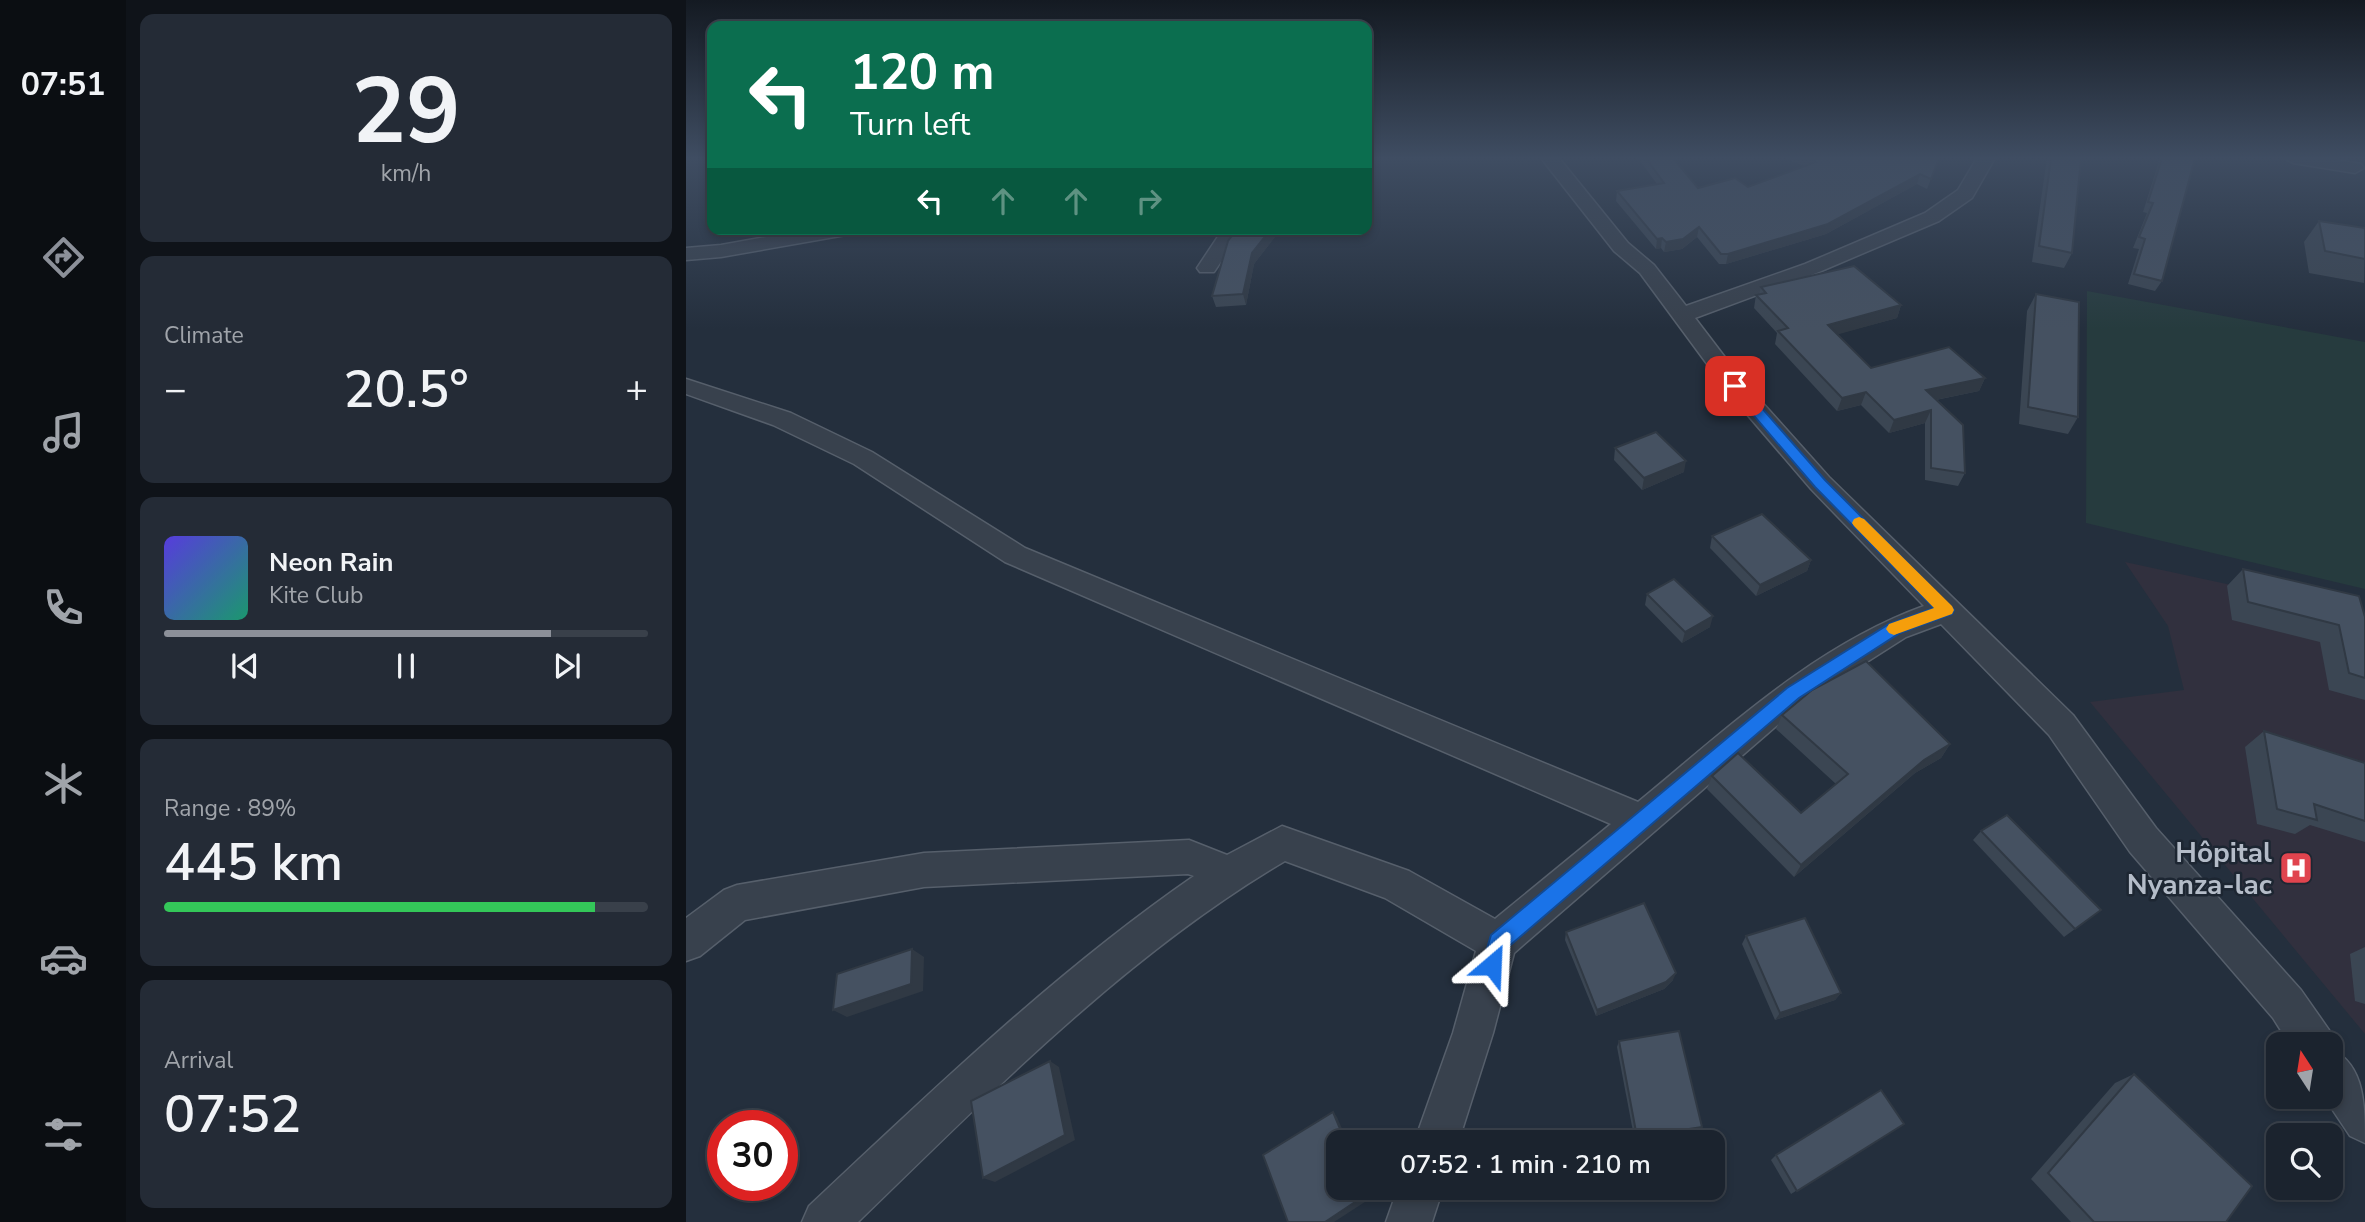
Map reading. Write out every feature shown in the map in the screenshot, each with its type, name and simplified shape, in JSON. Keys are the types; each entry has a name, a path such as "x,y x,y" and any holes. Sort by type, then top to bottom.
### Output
{"street":[{"path":"1595,215 1621,247 1647,269 1735,386 1820,483 2061,725 2143,840 2287,1004 2305,1032"},
{"path":"1680,316 1824,263 1936,215"},
{"path":"686,254 721,251 812,235"},
{"path":"1207,268 1229,235"},
{"path":"686,386 782,419 863,458 1015,555 1641,820"},
{"path":"1440,1130 1473,1033 1498,942 1793,693 1895,629 1946,610"},
{"path":"825,1222 907,1143 1105,965 1228,873 1282,843 1396,884 1498,942"},
{"path":"686,942 737,903 924,870 1189,857 1228,873"},
{"path":"2343,1088 2365,1121"},
{"path":"1409,1222 1417,1200"}],"shaded area":[{"name":"Hôpital Nyanza-lac","path":"2125,562 2365,614 2365,1034 2090,702 2184,690 2168,626"}],"green space":[{"path":"2087,291 2365,342 2365,589 2086,523"}],"building":[{"path":"1637,215 1845,215 1828,224 1728,254 1721,254 1699,227 1683,239 1666,242 1662,238 1657,239"},
{"path":"2043,215 2076,215 2072,253 2039,246"},
{"path":"2148,215 2180,215 2162,281 2134,274 2145,239 2139,237"},
{"path":"2319,221 2365,228 2365,259 2325,251"},
{"path":"1232,235 1266,235 1252,253 1243,294 1212,296 1228,241"},
{"path":"1854,266 1901,305 1828,325 1871,368 1949,347 1985,378 1926,390 1963,425 1965,473 1931,468 1931,410 1894,420 1866,392 1842,398 1778,331 1788,328 1756,295 1766,293 1761,287"},
{"path":"2036,294 2079,302 2078,417 2028,407"},
{"path":"1656,432 1686,461 1644,478 1615,448"},
{"path":"1762,514 1811,560 1760,585 1712,536"},
{"path":"2243,569 2359,596 2365,617 2365,678 2349,673 2339,625 2248,602"},
{"path":"1674,579 1713,616 1685,632 1647,594"},
{"path":"1866,661 1950,744 1924,760 1801,865 1712,776 1738,753 1801,813 1848,774 1782,715 1812,690"},
{"path":"2264,731 2365,763 2365,821 2314,804 2317,820 2277,809"},
{"path":"2007,815 2101,910 2075,929 1981,831"},
{"path":"1644,903 1676,973 1666,982 1597,1010 1566,932"},
{"path":"1805,918 1841,993 1780,1013 1746,936"},
{"path":"912,949 911,984 833,1010 837,974"},
{"path":"1679,1031 1702,1127 1682,1130 1636,1130 1619,1041"},
{"path":"1050,1061 1065,1135 983,1178 971,1101"},
{"path":"2134,1074 2252,1186 2226,1222 2094,1222 2048,1173"},
{"path":"1881,1090 1904,1124 1797,1191 1776,1155"},
{"path":"1333,1112 1341,1130 1326,1130 1326,1200 1358,1200 1325,1222 1288,1222 1263,1155"}],"slow traffic":[{"path":"1859,523 1946,610 1894,629"}],"place":[{"name":"Hôpital Nyanza-lac","path":"2296,868"}],"route":[{"path":"1492,965 1498,942 1793,693 1895,629 1946,610 1820,483 1735,386"}]}
